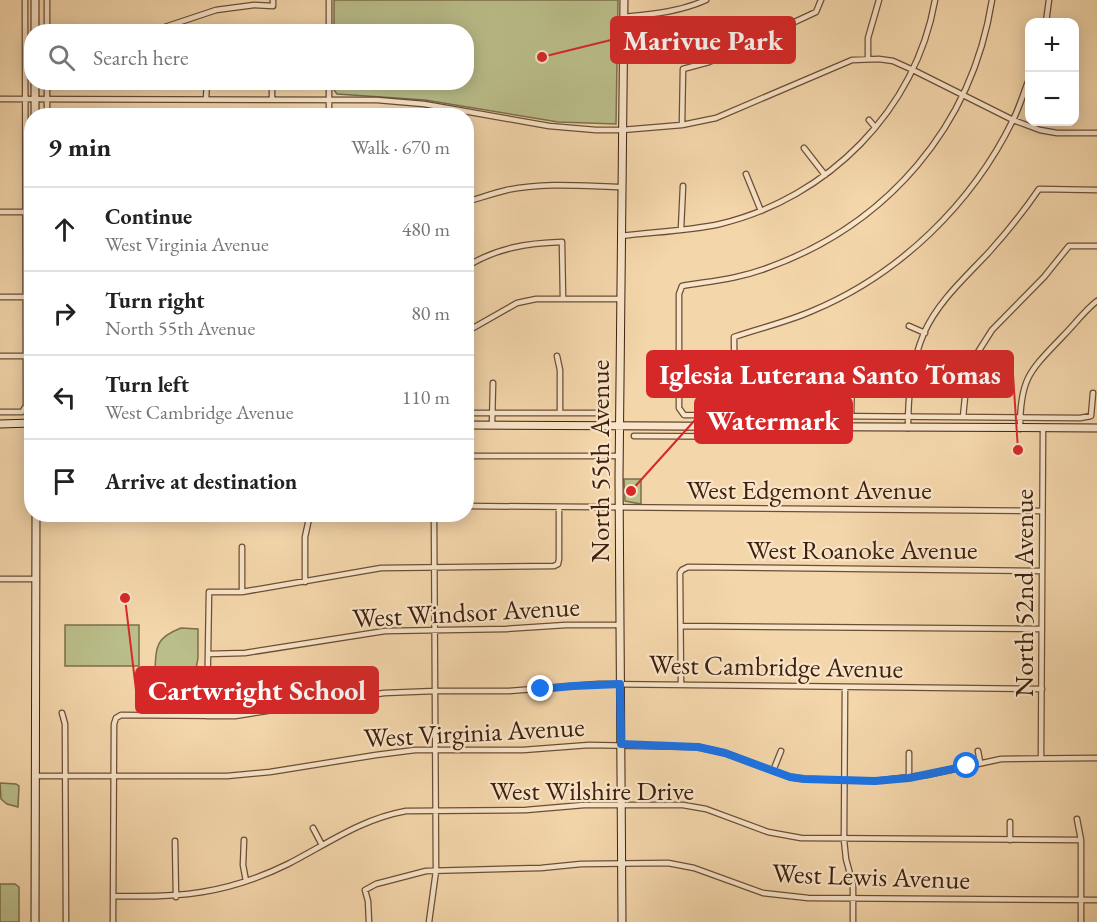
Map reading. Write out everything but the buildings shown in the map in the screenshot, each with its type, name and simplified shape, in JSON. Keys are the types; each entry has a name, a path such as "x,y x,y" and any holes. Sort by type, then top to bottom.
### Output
{"main road":[{"path":"35,0 35,24"},
{"name":"North 55th Avenue","path":"622,922 619,507 624,0"},
{"path":"35,90 35,108"},
{"path":"0,424 24,423"},
{"path":"474,425 908,429 1097,428"},
{"path":"35,922 36,522"}],"street":[{"path":"26,0 26,24"},
{"path":"47,0 47,24"},
{"path":"329,0 329,24"},
{"path":"684,0 686,9"},
{"path":"623,17 686,9 706,0"},
{"path":"682,125 683,69 710,62 816,12 821,0"},
{"path":"868,58 868,38 879,0"},
{"path":"621,236 718,224 761,211 805,190 825,175 853,153 892,106 913,70 924,43 935,0"},
{"path":"992,0 986,33 963,95 929,152 887,197 853,226 799,255 765,269 723,281 682,286 679,294 679,408 684,415 1080,418 1091,416 1093,393"},
{"path":"1047,18 1049,0"},
{"path":"174,24 216,10 273,3"},
{"path":"474,113 549,126 596,130 682,125 716,118 742,109 831,68 852,60 868,58 893,61 1013,120 1040,130 1057,133 1097,133"},
{"path":"735,415 734,337 762,330 814,310 849,292 910,253 941,223 977,180 1013,120 1025,88"},
{"path":"26,90 26,108"},
{"path":"47,90 47,108"},
{"path":"206,99 207,90"},
{"path":"272,90 272,100"},
{"path":"329,90 329,108"},
{"path":"0,99 329,99 377,100 447,108"},
{"path":"869,120 875,127"},
{"path":"804,148 825,175"},
{"path":"746,174 761,211"},
{"path":"681,229 684,186"},
{"path":"474,200 526,187 621,187"},
{"path":"908,429 909,389 913,366 925,333 947,298 1021,215 1039,189 1097,190"},
{"path":"0,212 24,212"},
{"path":"474,262 509,248 531,243 562,242 563,299"},
{"path":"963,417 967,377 978,352 992,330 1044,276 1069,246 1097,246"},
{"path":"0,297 24,297"},
{"path":"474,327 517,303 536,299 620,299"},
{"path":"1020,429 1020,399 1034,367 1096,301"},
{"path":"909,326 925,333"},
{"path":"0,356 24,356"},
{"path":"557,356 560,370 560,413"},
{"path":"846,361 852,377 851,416"},
{"path":"492,425 493,382"},
{"path":"791,428 792,383"},
{"path":"0,412 24,411"},
{"path":"474,413 598,413"},
{"path":"662,426 662,436"},
{"path":"634,436 804,437 804,428"},
{"name":"North 52nd Avenue","path":"1041,758 1043,429"},
{"path":"474,456 620,456"},
{"name":"West Edgemont Avenue","path":"474,506 1042,511"},
{"path":"207,716 209,592 242,592 381,568 518,568 558,564 559,507"},
{"path":"305,582 305,537 308,522"},
{"path":"429,922 436,871 434,522"},
{"path":"242,547 242,592"},
{"name":"West Roanoke Avenue","path":"681,626 680,573 688,567 1042,571"},
{"path":"0,579 36,579"},
{"name":"West Windsor Avenue","path":"208,654 245,653 385,631 620,625"},
{"path":"681,685 681,626 1042,629"},
{"name":"West Cambridge Avenue","path":"113,776 114,724 116,718 121,715 245,715 384,693 509,691 620,684 1042,689"},
{"path":"845,687 844,840 853,885 853,922"},
{"path":"62,713 66,724 66,922"},
{"name":"West Virginia Avenue","path":"36,776 227,776 270,772 387,753 435,750 523,750 621,744 698,747 725,753 773,771 804,779 875,781 944,772 1001,759 1097,758"},
{"path":"773,771 781,751"},
{"path":"978,752 980,762"},
{"path":"909,753 909,778"},
{"path":"113,776 113,922"},
{"name":"West Wilshire Drive","path":"113,896 176,897 209,892 246,881 290,863 357,826 387,814 406,811 526,810 584,805 683,805 706,809 768,832 801,838 1081,840"},
{"path":"1077,819 1081,840 1081,922"},
{"path":"1010,822 1010,840"},
{"path":"314,828 322,845"},
{"path":"244,840 243,865 246,881"},
{"path":"175,841 176,897"},
{"name":"West Lewis Avenue","path":"369,922 365,890 376,884 402,877 436,871 622,864 680,864 763,893 808,898 1097,900"}],"green space":[{"path":"334,0 618,0 616,124 558,122 425,100 337,94 334,90 474,90 474,24 334,24"},
{"path":"624,479 641,479 641,504 625,501"},
{"path":"65,625 139,625 139,666 65,666"},
{"path":"181,628 198,629 196,669 186,674 155,672 159,644 166,636"},
{"path":"0,783 19,786 18,807 7,804 1,799"},
{"path":"0,884 15,884 19,887 19,922 0,922"}],"place":[{"name":"Marivue Park","path":"542,57"},
{"name":"Iglesia Luterana Santo Tomas","path":"1018,450"},
{"name":"Watermark","path":"631,491"},
{"name":"Cartwright School","path":"125,598"}],"route":[{"path":"541,689 620,684 621,744 698,747 725,753 790,777 875,781 909,778 967,766"}]}
